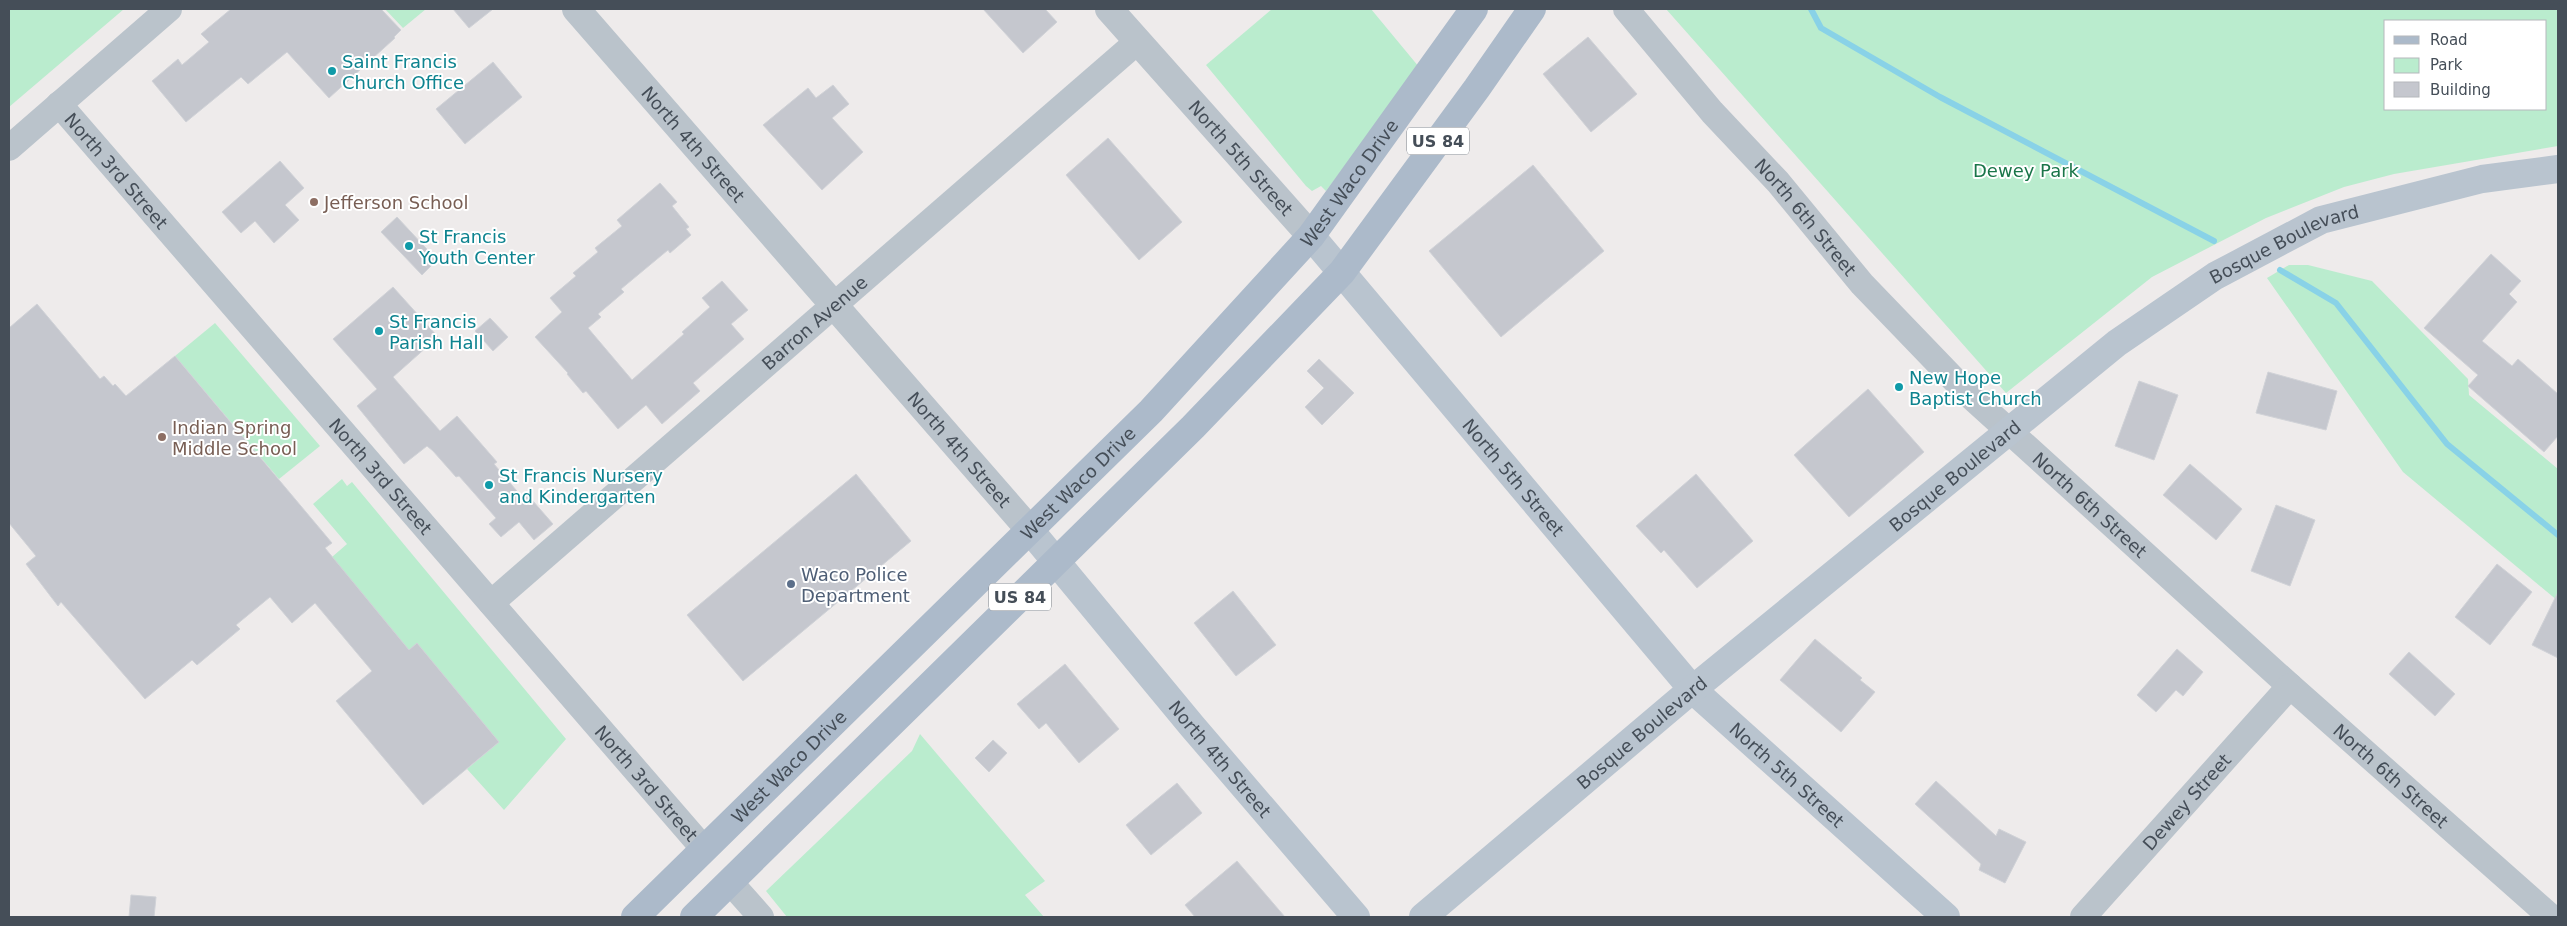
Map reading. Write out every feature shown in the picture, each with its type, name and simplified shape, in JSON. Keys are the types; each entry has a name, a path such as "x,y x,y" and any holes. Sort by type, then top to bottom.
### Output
{"main road":[{"name":"West Waco Drive","path":"635,917 703,848 1150,411 1311,236 1474,9"},
{"name":"US 84","path":"694,917 1194,427 1342,272 1477,88 1532,9"},
{"name":"Bosque Boulevard","path":"1423,917 1693,690 2008,431 2117,343 2215,276 2321,220 2482,179 2558,169"},
{"name":"North 5th Street","path":"1311,236 1693,690 1946,917"},
{"name":"North 4th Street","path":"1029,529 1192,726 1356,917"}],"street":[{"path":"9,148 169,9"},
{"name":"North 4th Street","path":"576,9 1029,529"},
{"name":"North 5th Street","path":"1109,9 1311,236"},
{"name":"North 6th Street","path":"1626,9 1712,112 1778,182 1862,284 1920,346 2008,431 2290,686 2552,917"},
{"name":"Barron Avenue","path":"491,603 1137,42"},
{"name":"North 3rd Street","path":"59,104 703,848"},
{"name":"Dewey Street","path":"2083,917 2290,686"},
{"path":"730,882 761,917"}],"green space":[{"path":"9,9 124,9 9,107"},
{"path":"385,9 426,9 403,28"},
{"path":"1272,9 1371,9 1419,67 1326,191 1321,186 1312,191 1306,186 1206,65"},
{"name":"Dewey Park","path":"1666,9 2558,9 2558,146 2394,174 2344,187 2266,218 2152,277 2006,393"},
{"path":"2289,265 2308,265 2372,281 2468,379 2469,395 2558,469 2558,601 2403,472 2267,278"},
{"path":"215,323 320,446 279,479 175,356"},
{"path":"342,479 347,486 352,482 566,739 504,810 467,769 499,742 417,643 409,650 332,557 347,544 313,504"},
{"path":"920,734 1045,881 1025,895 1044,917 787,917 766,891 912,751"}],"building":[{"path":"231,9 381,9 401,30 395,38 329,98 287,52 248,84 241,77 186,122 152,81 178,59 182,65 209,42 201,34"},
{"path":"453,9 493,9 469,28"},
{"path":"983,9 1045,9 1057,22 1023,53"},
{"path":"1588,37 1637,94 1591,132 1543,74"},
{"path":"493,62 522,97 465,144 436,109"},
{"path":"833,85 849,104 832,118 863,152 822,190 763,125 808,88 816,98"},
{"path":"1108,138 1182,222 1139,260 1066,175"},
{"path":"280,161 304,188 285,205 299,220 274,243 255,221 241,233 222,212"},
{"path":"1533,165 1604,251 1501,337 1429,251"},
{"path":"660,183 677,202 672,206 689,227 686,229 691,235 670,253 668,250 621,289 624,292 598,314 601,317 588,328 632,380 684,334 682,332 710,307 702,298 722,281 748,310 731,324 744,339 693,383 700,391 662,424 646,405 618,429 586,391 583,393 568,373 535,337 562,312 550,298 576,276 573,273 598,252 595,248 622,226 617,220"},
{"name":"St Francis Youth Center","path":"397,217 437,260 422,275 381,232"},
{"path":"2491,254 2521,281 2509,294 2517,302 2482,341 2512,366 2518,359 2558,394 2558,436 2544,452 2468,386 2478,375 2424,328"},
{"path":"393,287 438,337 393,377 440,431 457,416 497,462 494,464 522,497 526,493 553,524 534,540 519,522 501,537 489,524 496,518 459,476 456,477 427,446 404,464 357,406 377,389 333,339"},
{"path":"37,304 100,379 104,376 126,396 175,356 332,543 325,548 409,650 417,643 499,742 423,805 336,701 372,671 315,603 292,623 270,597 236,625 240,629 197,665 192,660 145,699 61,602 58,606 26,564 36,556 9,523 9,328"},
{"path":"490,318 508,337 493,351 475,331"},
{"path":"1319,359 1354,393 1322,425 1305,407 1324,388 1307,371"},
{"path":"2268,372 2337,391 2326,430 2256,413"},
{"path":"2139,381 2178,395 2154,460 2115,446"},
{"path":"1868,389 1924,452 1849,517 1794,455"},
{"path":"2190,464 2242,509 2216,540 2163,495"},
{"name":"Waco Police Department","path":"856,474 911,541 743,681 687,615"},
{"path":"1696,474 1753,541 1697,588 1664,550 1661,553 1636,526"},
{"path":"2276,505 2315,520 2290,586 2251,571"},
{"path":"2497,564 2532,592 2490,645 2455,617"},
{"path":"1233,591 1276,645 1236,676 1194,623"},
{"path":"2558,592 2558,658 2532,645"},
{"path":"1815,639 1862,678 1860,680 1875,692 1841,732 1780,680"},
{"path":"2177,649 2203,672 2183,696 2176,690 2156,712 2137,695"},
{"path":"2409,652 2455,694 2435,716 2389,674"},
{"path":"1065,664 1119,729 1079,763 1046,723 1039,729 1017,704"},
{"path":"993,740 1007,753 989,772 975,758"},
{"path":"1936,781 1996,836 1999,829 2026,842 2005,883 1979,870 1981,864 1915,804"},
{"path":"1177,783 1202,813 1151,855 1126,825"},
{"path":"1237,861 1285,917 1195,917 1185,905"},
{"path":"131,895 156,897 154,917 129,917"}],"waterway":[{"path":"1811,9 1821,28 1940,97 2214,241"},
{"path":"2280,270 2336,303 2447,444 2558,535"}],"place":[{"name":"Saint Francis Church Office","path":"332,71"},
{"name":"Jefferson School","path":"314,202"},
{"name":"St Francis Youth Center","path":"409,246"},
{"name":"St Francis Parish Hall","path":"379,331"},
{"name":"New Hope Baptist Church","path":"1899,387"},
{"name":"Indian Spring Middle School","path":"162,437"},
{"name":"St Francis Nursery and Kindergarten","path":"489,485"},
{"name":"Waco Police Department","path":"791,584"}]}
